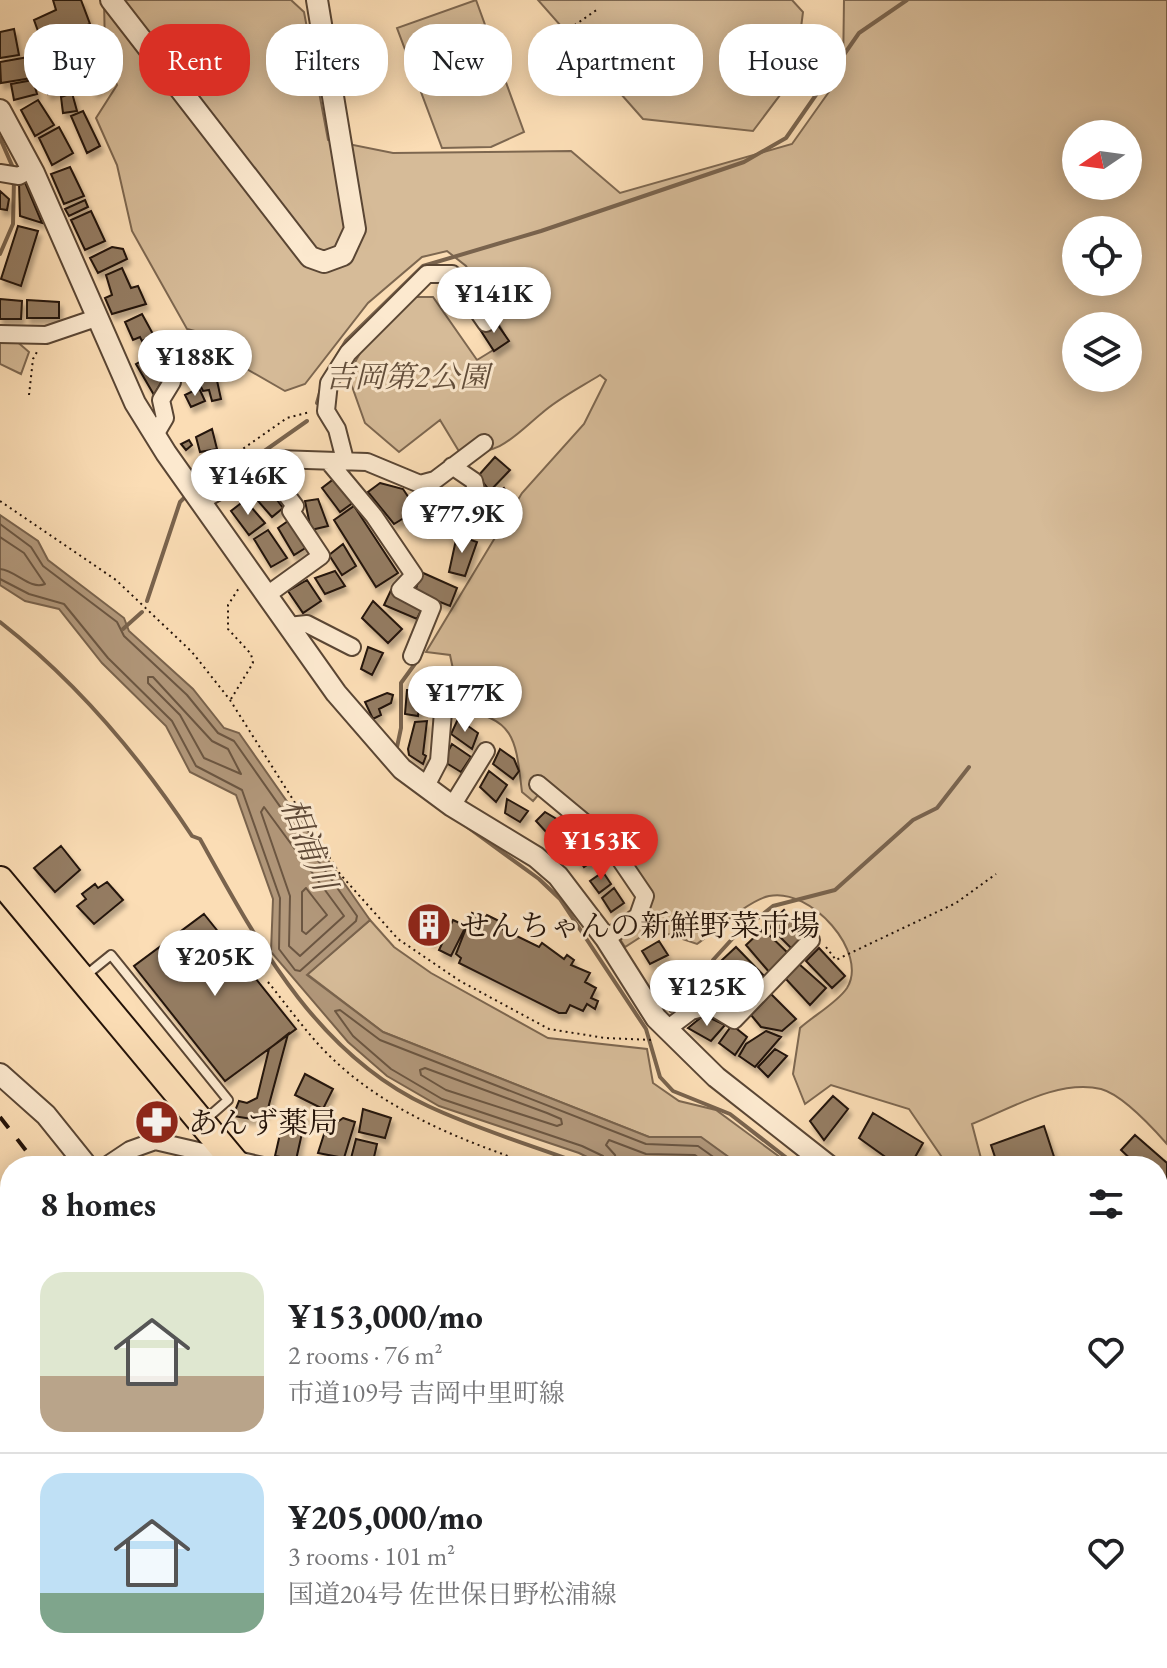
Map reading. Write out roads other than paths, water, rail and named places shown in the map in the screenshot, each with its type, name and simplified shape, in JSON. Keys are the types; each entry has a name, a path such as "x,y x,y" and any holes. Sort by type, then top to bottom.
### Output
{"highway":[{"path":"0,880 229,1156"}],"street":[{"path":"111,0 310,257 324,262 343,255 355,229 317,0"},
{"path":"0,110 32,169 135,403 288,626 375,742 452,806 547,866 578,899 667,1029 716,1077 816,1156"},
{"path":"0,173 19,176 32,169"},
{"path":"412,656 432,607 400,590 414,575 337,461 337,429 326,411 329,383 348,353 427,274 452,274 486,323"},
{"path":"0,334 46,335 96,318"},
{"path":"155,435 165,418 161,400 172,382"},
{"path":"195,494 277,459 367,462 420,484 435,480 484,443"},
{"path":"263,464 295,506 291,511 321,556 267,595"},
{"path":"452,466 474,481 478,500 472,524"},
{"path":"288,626 307,624 352,647"},
{"path":"426,786 439,761 443,712"},
{"path":"452,806 486,751"},
{"path":"541,793 609,843 645,896 638,916 606,939"},
{"path":"667,1029 691,1011 711,1006 734,1020 811,940"},
{"path":"0,1074 46,1115 79,1156"},
{"path":"121,1156 155,1141 210,1156"}],"lane":[{"path":"82,979 111,955 228,1100 202,1122"}],"water":[{"name":"相浦川","path":"0,515 38,541 48,560 124,618 129,631 193,689 224,728 239,733 370,920 307,975 383,1032 649,1137 701,1137 727,1156 585,1156 439,1106 387,1076 348,1042 271,952 273,899 236,795 190,772 166,726 102,663 59,609 25,601 0,585"}],"waterway":[{"path":"327,373 346,341 423,266 541,231 744,162 786,138 859,33 907,0"},
{"path":"0,138 14,170"},
{"path":"0,254 13,224 14,180"},
{"path":"317,403 321,389"},
{"path":"243,466 307,421"},
{"path":"147,601 180,502 186,496"},
{"path":"123,629 142,612"},
{"path":"0,622 55,669 128,748 192,836 200,839 244,916 293,991 353,1057 388,1084 428,1106 559,1156"},
{"path":"397,747 401,728 401,683 417,661"},
{"path":"671,1011 704,994 713,960 733,938 773,906 835,890 913,820 937,808 969,767"},
{"path":"462,823 539,879 560,899 646,1029 660,1077 673,1091 730,1114 784,1156"}],"railway":[{"path":"0,1117 30,1156"}],"place":[{"name":"せんちゃんの新鮮野菜市場","path":"429,925"},
{"name":"あんず薬局","path":"157,1122"}],"park label":[{"name":"吉岡第2公園","path":"407,376"}]}
